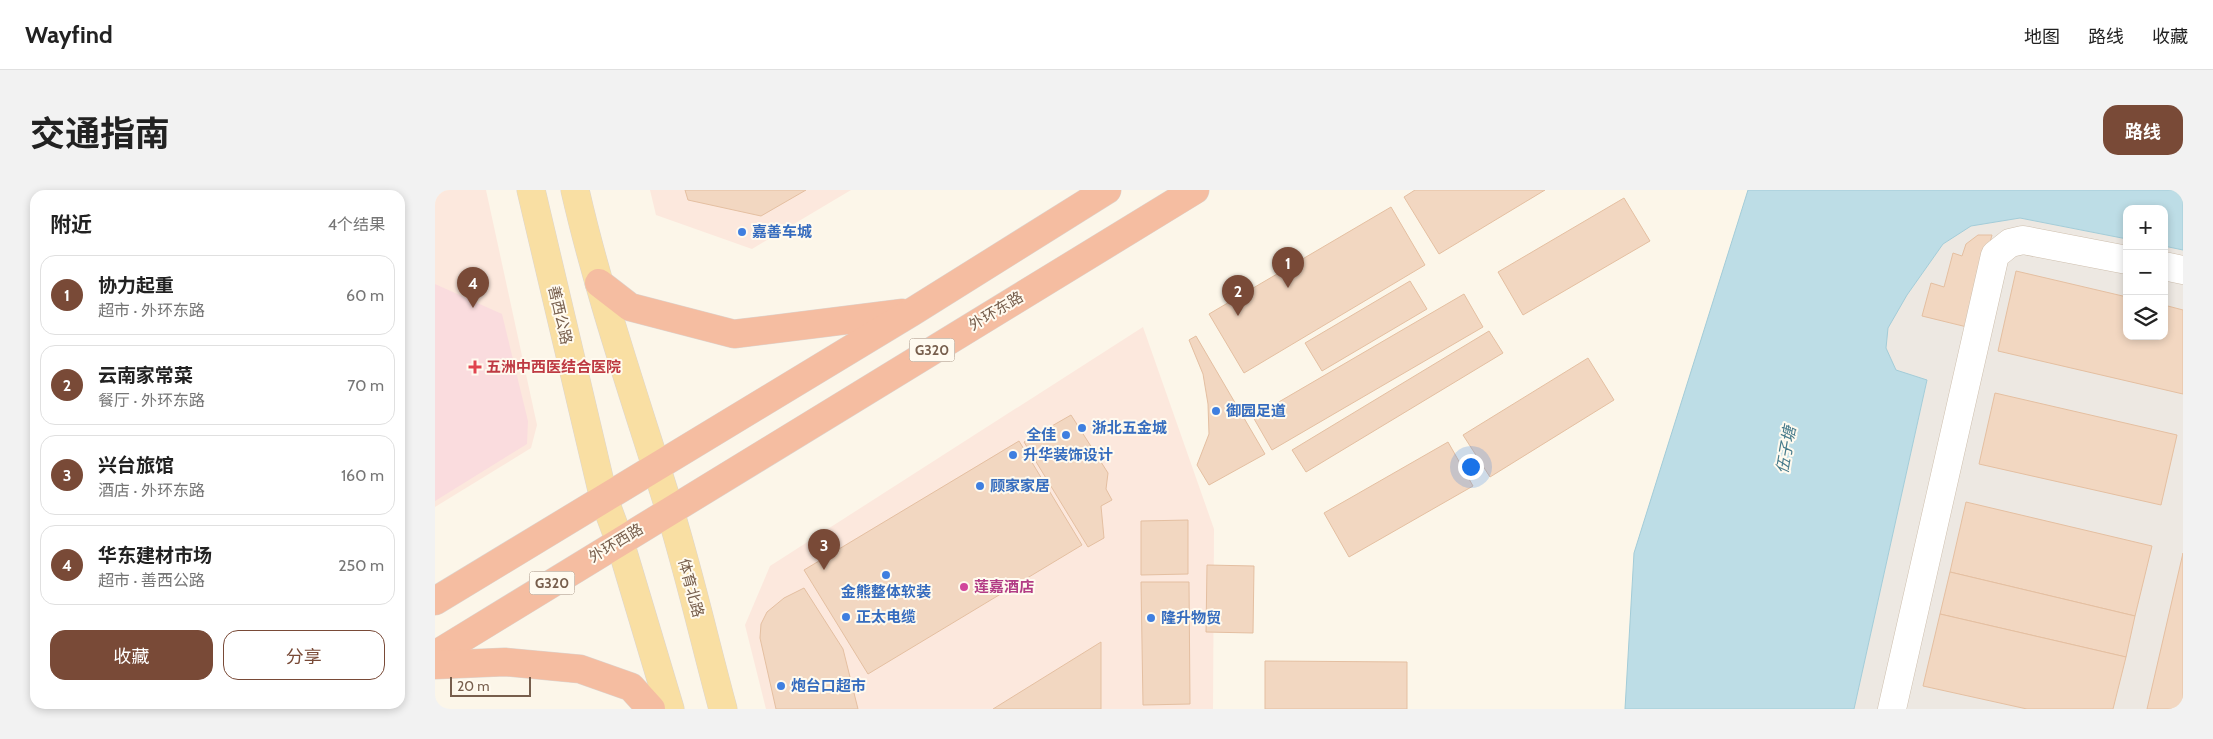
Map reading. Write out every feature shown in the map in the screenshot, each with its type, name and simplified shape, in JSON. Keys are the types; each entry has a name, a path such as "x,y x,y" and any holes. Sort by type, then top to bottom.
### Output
{"highway":[{"path":"435,601 912,312 1107,190"},
{"name":"外环东路","path":"670,511 1195,190"},
{"path":"599,282 630,306 734,334 912,312"},
{"name":"外环西路","path":"435,655 670,511"},
{"path":"435,666 505,662 580,669 631,687 651,709"}],"main road":[{"name":"善西公路","path":"531,190 604,499"},
{"path":"575,190 599,282 655,468"},
{"name":"体育北路","path":"655,468 670,511 723,709"},
{"path":"604,499 620,542 670,709"}],"lane":[{"path":"1892,709 1995,255 2010,243 2023,240 2123,259"},
{"path":"2168,267 2183,270"}],"shaded area":[{"name":"五洲中西医结合医院","path":"435,190 486,190 537,425 531,448 435,507"},
{"name":"嘉善车城","path":"650,190 851,190 752,249 656,215"},
{"path":"2020,218 2123,238 2123,340 2168,340 2168,247 2183,250 2183,709 1854,709 1927,381 1896,370 1886,348 1887,328 1907,295 1943,244 1971,225"},
{"name":"五洲中西医结合医院","path":"435,284 502,314 528,421 527,444 435,501"},
{"name":"浙北五金城","path":"1143,327 1214,529 1213,709 766,709 745,625 770,566"}],"water":[{"name":"伍子塘","path":"1748,190 2183,190 2183,250 2168,247 2168,205 2123,205 2123,238 2020,218 1971,226 1943,244 1907,295 1888,328 1886,348 1896,370 1927,380 1854,709 1625,709 1634,553"}],"building":[{"path":"685,190 806,190 761,216 688,200"},
{"path":"1415,190 1545,190 1439,254 1404,197"},
{"path":"1624,198 1650,241 1523,315 1498,272"},
{"path":"1391,207 1425,265 1244,373 1209,314"},
{"path":"1978,235 1992,235 1967,327 1922,316 1931,283 1944,287 1953,253 1962,256 1966,244"},
{"path":"2016,271 2123,296 2123,340 2168,340 2168,306 2183,310 2183,394 1998,351"},
{"path":"1410,281 1427,309 1322,371 1305,343"},
{"path":"1464,294 1483,327 1272,450 1253,417"},
{"path":"1489,331 1503,353 1306,472 1292,450"},
{"path":"1196,336 1265,454 1209,485 1197,465 1209,434 1208,404 1203,374 1189,340"},
{"path":"1588,358 1614,400 1490,477 1463,435"},
{"path":"1995,393 2177,435 2161,505 1979,464"},
{"path":"1071,415 1108,473 1106,489 1112,500 1101,506 1104,538 1088,547 1024,442"},
{"path":"1019,441 1082,545 868,674 804,570"},
{"path":"1448,442 1473,486 1349,557 1324,513"},
{"path":"1966,502 2152,546 2135,616 1950,572"},
{"path":"1188,520 1188,574 1141,575 1141,521"},
{"path":"2183,553 2183,709 2147,709"},
{"path":"1207,565 1254,566 1253,633 1206,632"},
{"path":"1950,572 2135,616 2126,657 1940,614"},
{"path":"1141,582 1189,582 1190,704 1143,705"},
{"path":"804,588 843,649 858,709 776,709 760,638 761,624 767,612 784,598"},
{"path":"1940,614 2126,657 2113,709 2027,709 1923,686"},
{"path":"1101,642 1101,709 993,709"},
{"path":"1265,661 1407,662 1407,709 1265,709"}],"place":[{"name":"嘉善车城","path":"742,232"},
{"name":"协力起重","path":"1288,288"},
{"name":"华东建材市场","path":"473,308"},
{"name":"云南家常菜","path":"1238,316"},
{"name":"五洲中西医结合医院","path":"475,367"},
{"name":"御园足道","path":"1216,411"},
{"name":"浙北五金城","path":"1082,428"},
{"name":"全佳","path":"1066,435"},
{"name":"升华装饰设计","path":"1013,455"},
{"name":"顾家家居","path":"980,486"},
{"name":"兴台旅馆","path":"824,570"},
{"name":"金熊整体软装","path":"886,575"},
{"name":"莲嘉酒店","path":"964,587"},
{"name":"正太电缆","path":"846,617"},
{"name":"隆升物贸","path":"1151,618"},
{"name":"炮台口超市","path":"781,686"}]}
